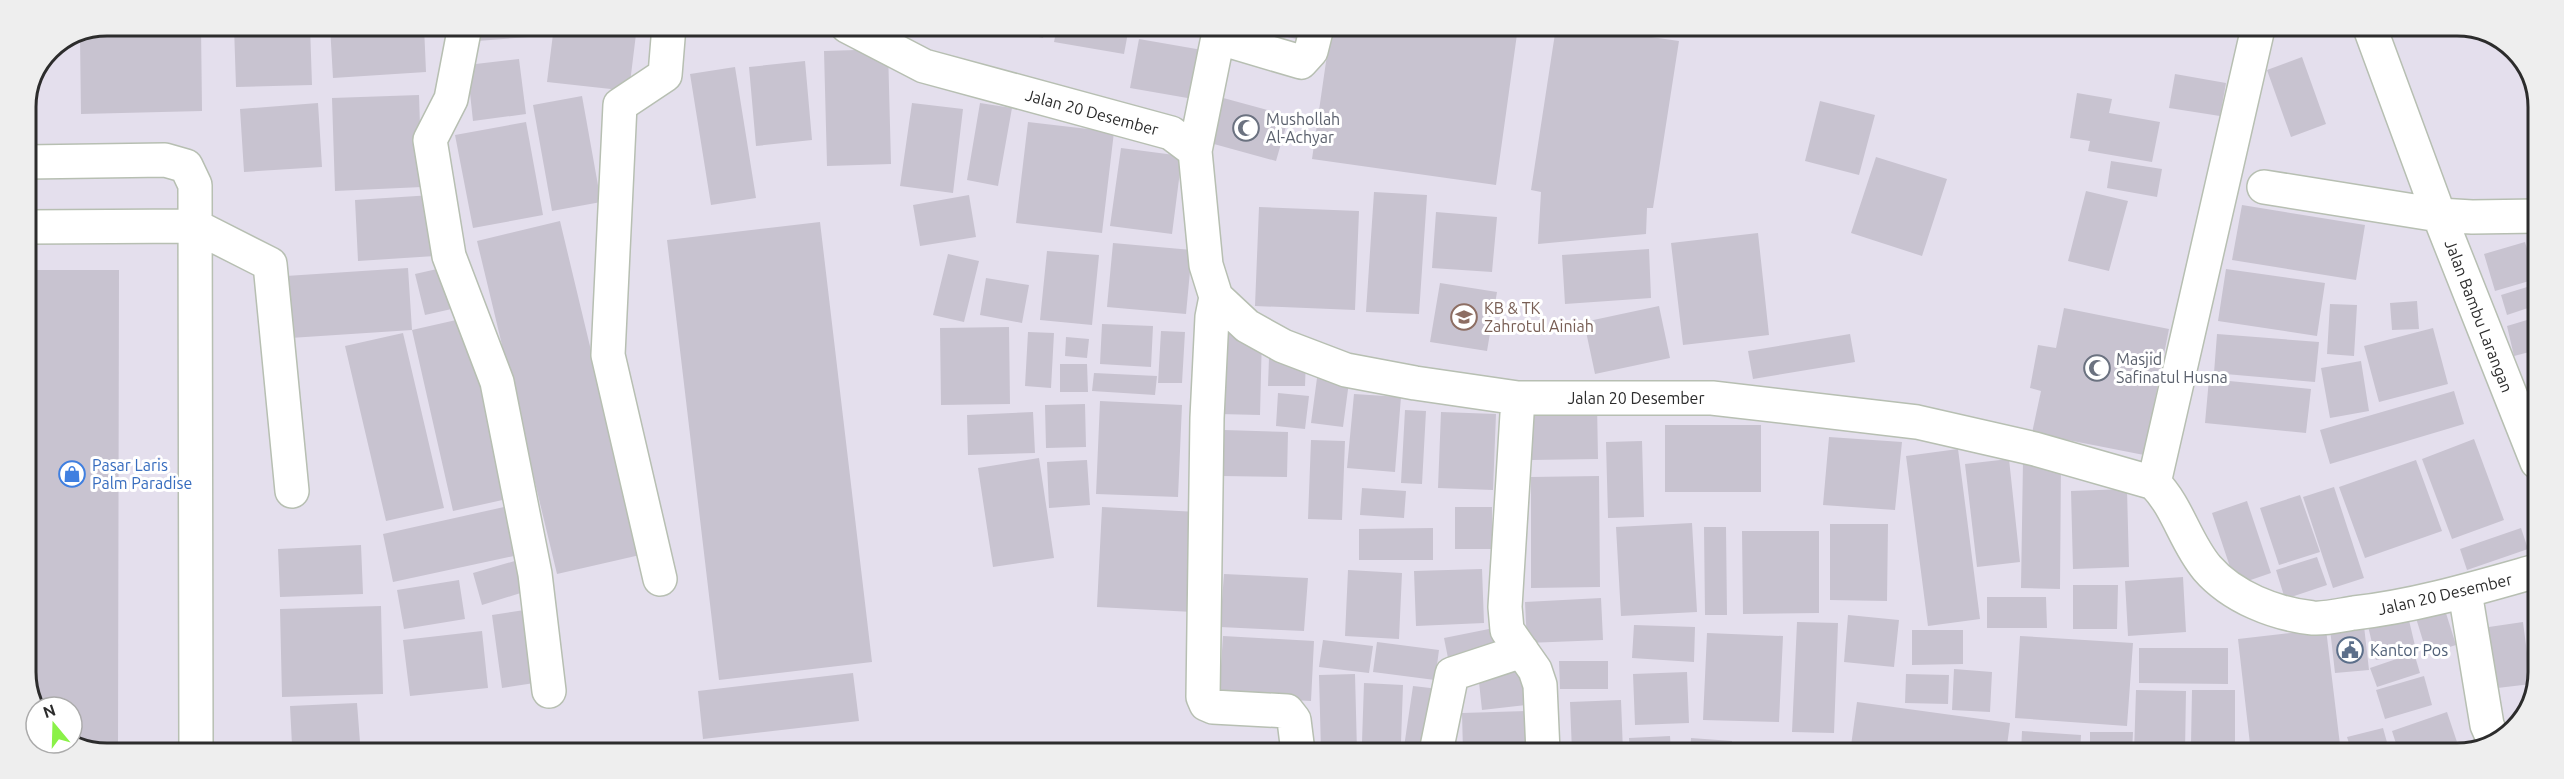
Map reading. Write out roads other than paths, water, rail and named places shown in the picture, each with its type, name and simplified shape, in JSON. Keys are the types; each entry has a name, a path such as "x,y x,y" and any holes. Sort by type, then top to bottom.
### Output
{"street":[{"path":"463,36 451,99 430,140 449,256 497,382 535,574 549,691"},
{"path":"660,579 608,355 620,105 665,75 668,36"},
{"name":"Jalan 20 Desember","path":"866,36 924,66 1171,133 1195,152 1206,266 1216,297 1247,326 1283,346 1346,370 1518,398 1712,398 1917,422 2035,449 2154,483 2164,494 2186,536 2207,568 2232,591 2270,608 2314,618 2392,609 2465,592 2528,571"},
{"path":"1195,152 1217,42 1223,39 1277,57 1301,62 1311,51 1315,36"},
{"path":"2154,483 2256,36"},
{"name":"Jalan Bambu Larangan","path":"2373,36 2439,215 2528,439"},
{"path":"36,162 165,160 186,166 195,185 196,743"},
{"path":"2264,187 2439,215 2528,216"},
{"path":"36,227 195,226 270,264 291,491"},
{"path":"1216,297 1212,317 1207,418 1203,697 1206,704 1213,707 1287,711 1294,720 1297,743"},
{"path":"1518,398 1505,607 1507,630 1534,670 1540,685 1543,743"},
{"path":"2465,592 2487,725 2491,734"},
{"path":"1438,743 1452,674 1522,651"}],"place":[{"name":"Mushollah Al-Achyar","path":"1246,128"},
{"name":"KB & TK Zahrotul Ainiah","path":"1464,317"},
{"name":"Masjid Safinatul Husna","path":"2097,368"},
{"name":"Pasar Laris Palm Paradise","path":"72,474"},
{"name":"Kantor Pos","path":"2350,650"}]}
